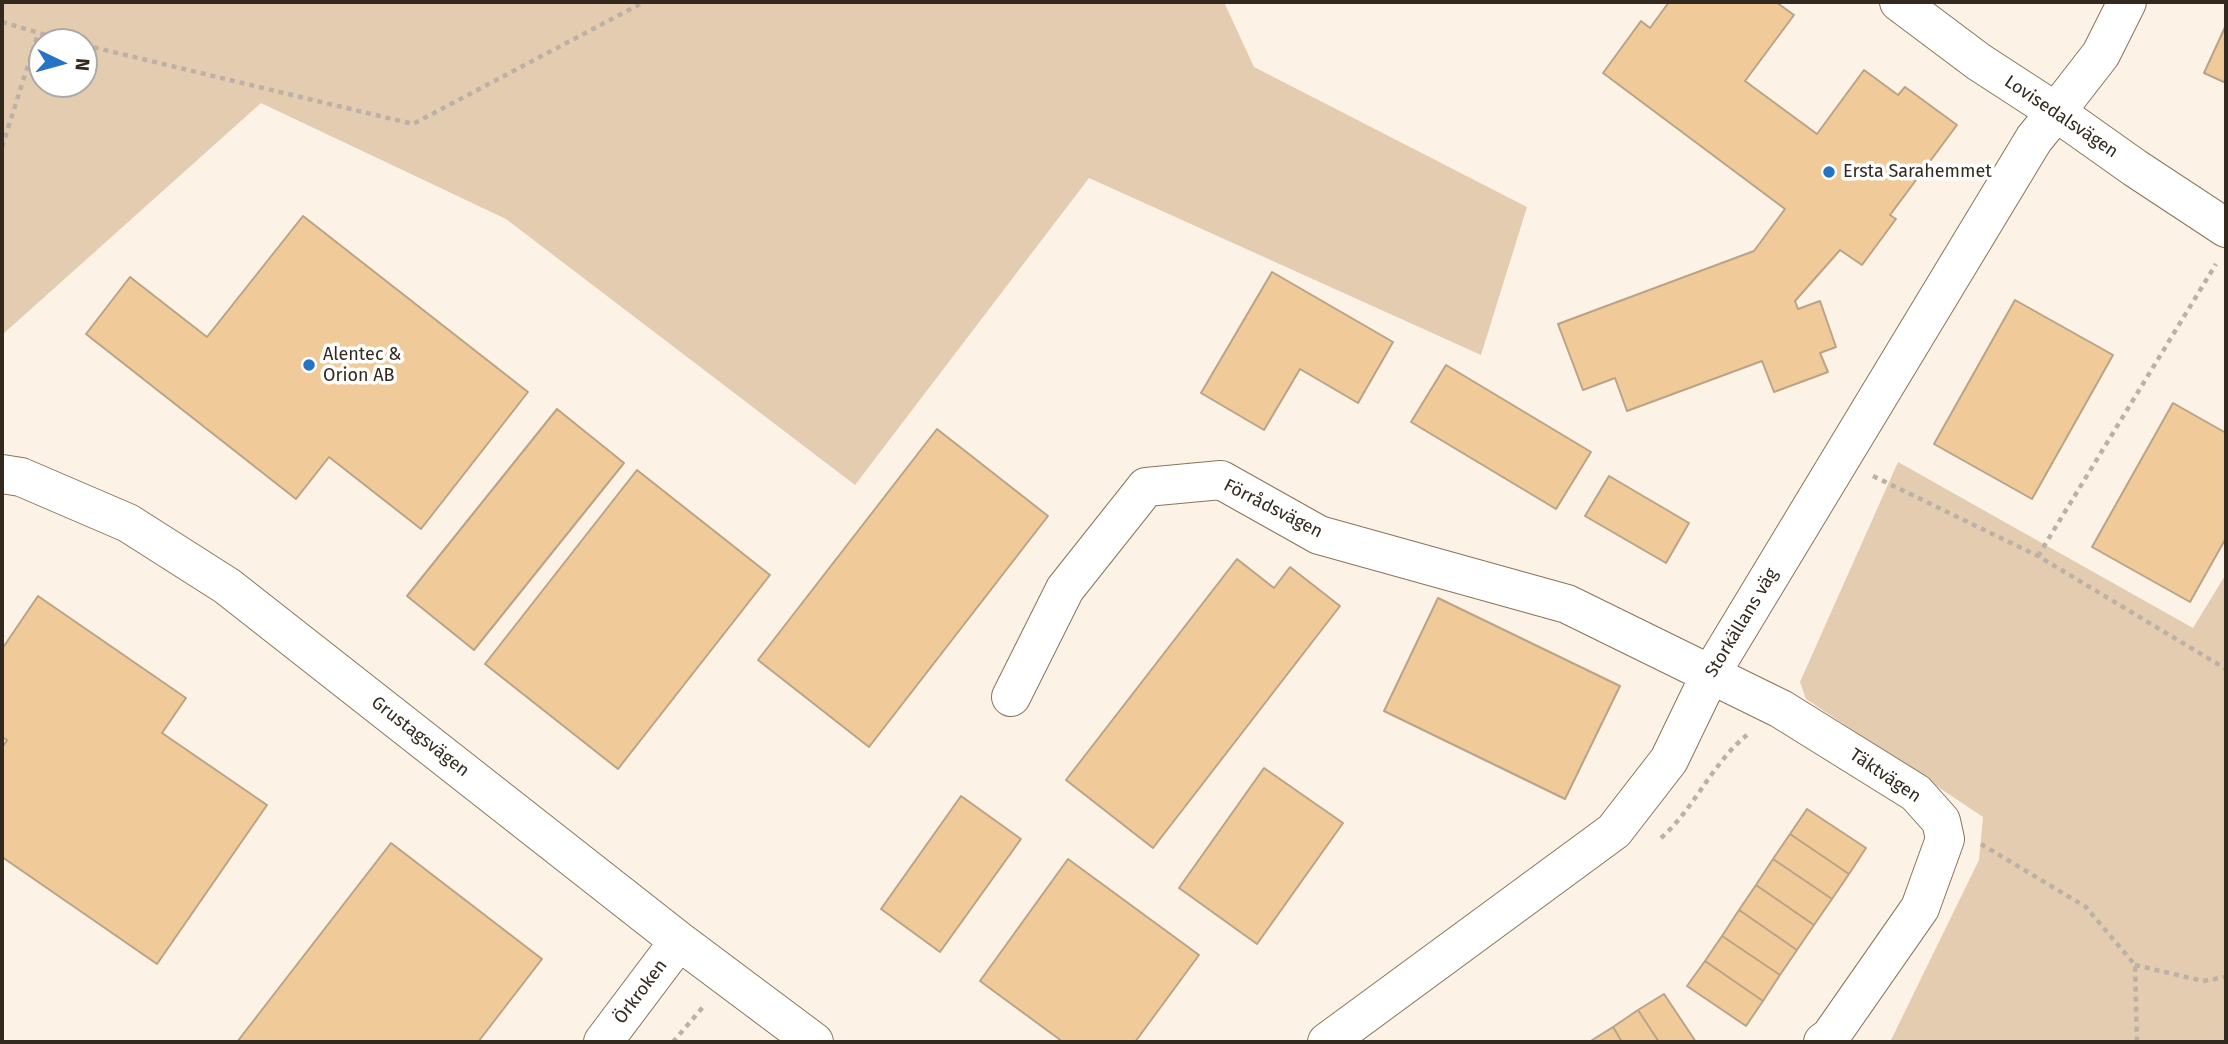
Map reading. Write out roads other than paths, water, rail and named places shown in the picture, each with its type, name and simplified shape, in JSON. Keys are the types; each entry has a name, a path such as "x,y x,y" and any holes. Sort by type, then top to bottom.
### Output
{"street":[{"name":"Lovisedalsvägen","path":"1899,2 1979,62 2056,112 2135,169 2222,244"},
{"name":"Storkällans väg","path":"1327,1042 1614,831 1669,760 1710,675 2034,139 2101,54 2127,2"},
{"name":"Grustagsvägen","path":"2,474 21,477 128,523 227,586 679,941 814,1042"},
{"name":"Förrådsvägen","path":"1011,697 1065,589 1146,487 1221,480 1319,535 1567,604 1710,675"},
{"name":"Täktvägen","path":"1710,675 1781,709 1916,793 1941,821 1945,839 1920,908 1830,1037 1823,1042"},
{"name":"Örkroken","path":"603,1042 679,941"}],"place":[{"name":"Ersta Sarahemmet","path":"1829,172"},
{"name":"Alentec & Orion AB","path":"309,365"}]}
